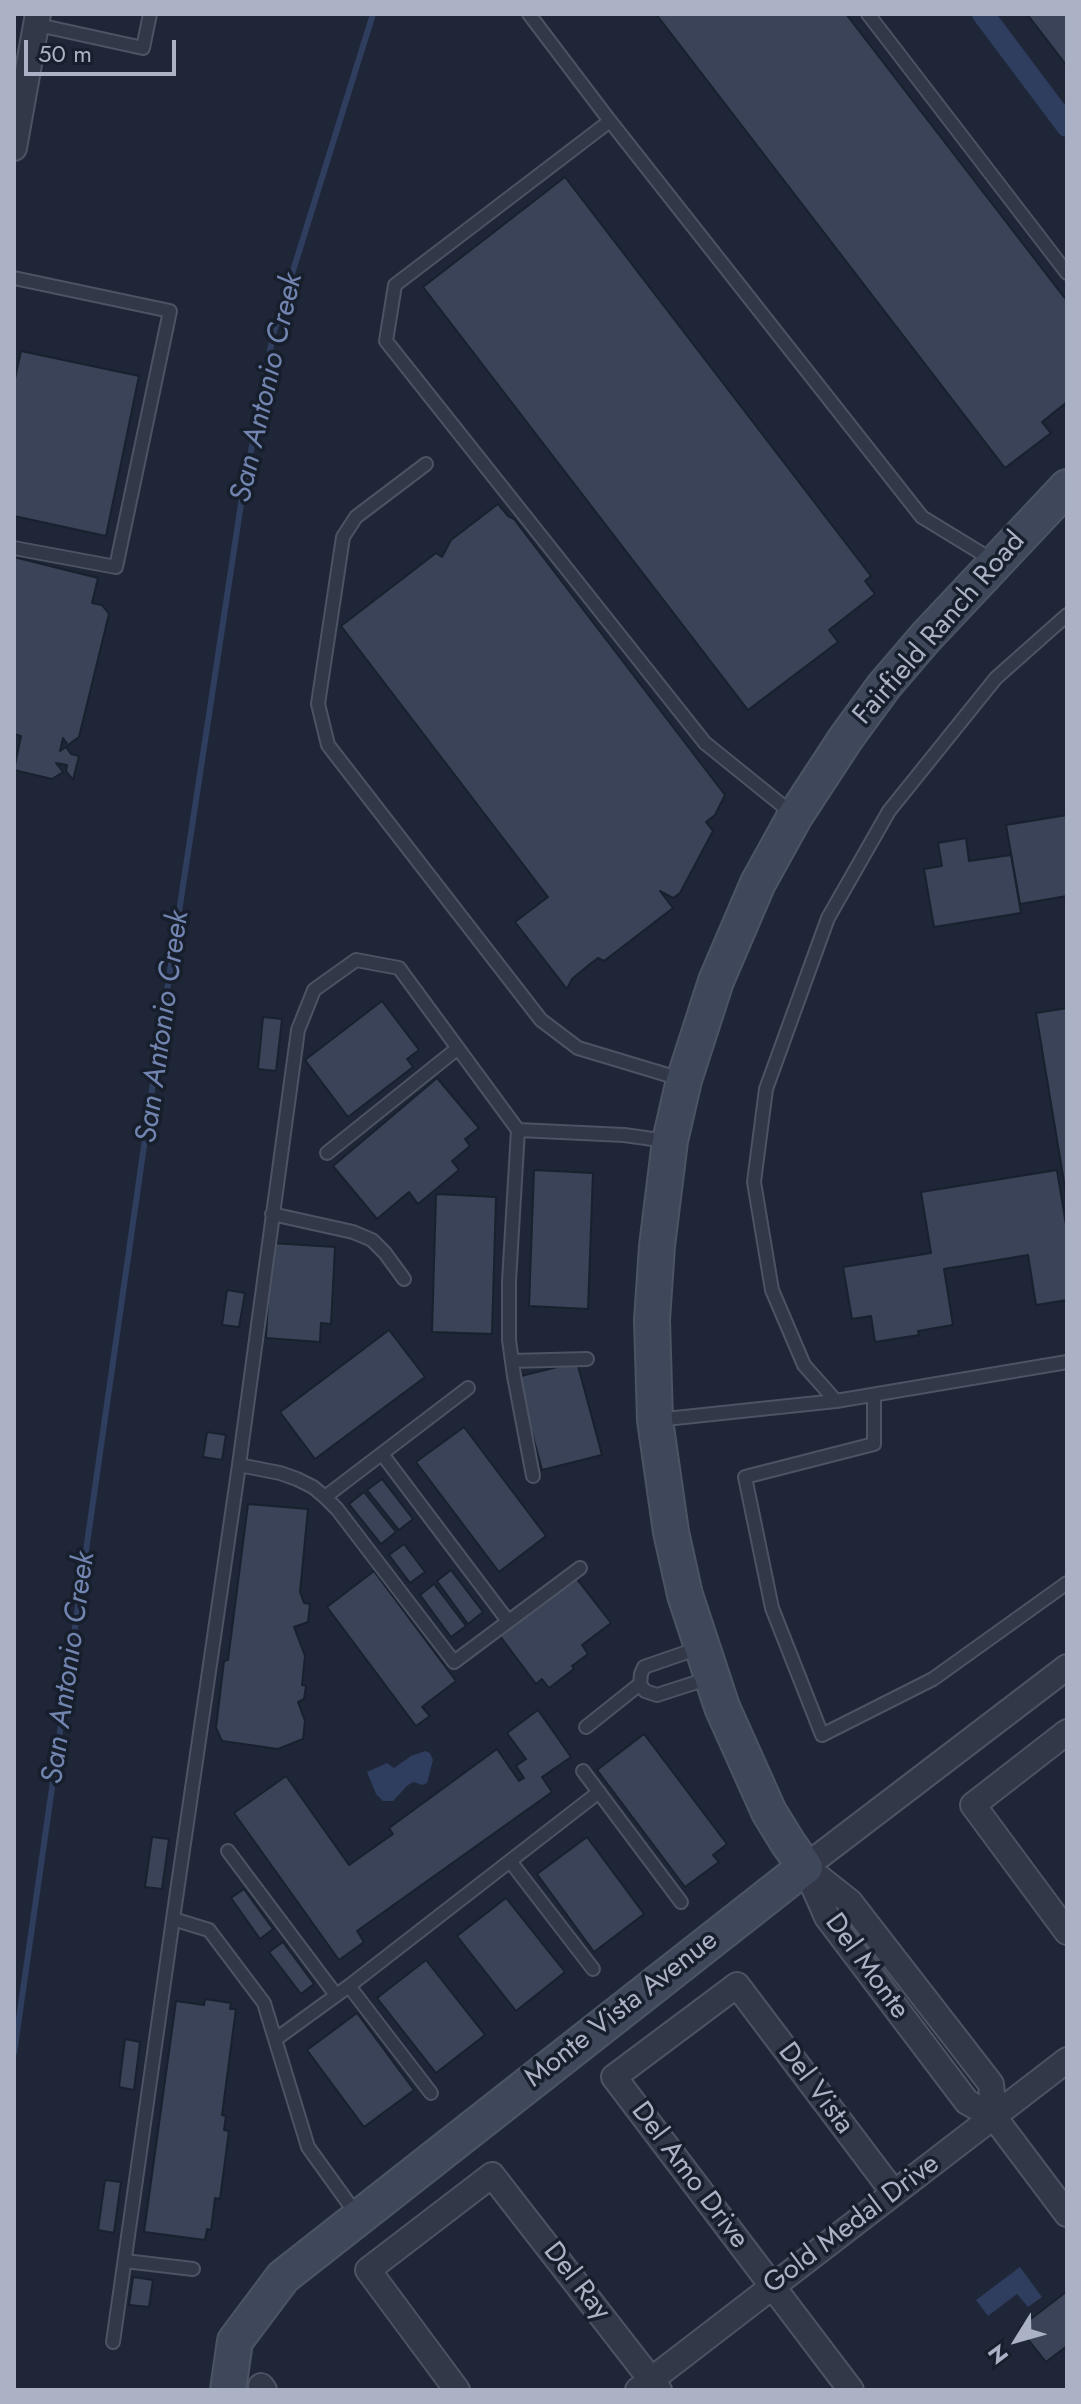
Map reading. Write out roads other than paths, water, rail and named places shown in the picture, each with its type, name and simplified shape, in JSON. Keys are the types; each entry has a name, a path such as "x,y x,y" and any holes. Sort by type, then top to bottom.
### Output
{"street":[{"path":"14,148 38,19"},
{"name":"Fairfield Ranch Road","path":"805,1867 769,1812 722,1707 685,1595 671,1532 655,1420 653,1305 670,1141 684,1080 711,995 758,883 795,816 884,686 1067,487"},
{"name":"Monte Vista Avenue","path":"251,2389 235,2341 283,2277 805,1867 1067,1667"},
{"path":"1067,1732 973,1805 1067,1932"},
{"name":"Del Monte","path":"805,1867 827,1917 967,2102 994,2117 1067,2214"},
{"name":"Del Amo Drive","path":"737,1985 614,2077 851,2390"},
{"name":"Del Vista","path":"737,1985 894,2193"},
{"name":"Gold Medal Drive","path":"649,2387 771,2286 1067,2060"},
{"name":"Del Ray","path":"457,2390 368,2270 492,2175 649,2387"}],"lane":[{"path":"38,19 143,48 150,14"},
{"path":"529,14 922,517 996,562"},
{"path":"868,14 1067,273"},
{"path":"610,121 395,285 386,341 705,743 795,816"},
{"path":"14,278 170,311 116,567 14,548"},
{"path":"426,464 356,517 343,537 318,704 328,745 541,1020 578,1048 684,1080"},
{"path":"836,1401 804,1365 772,1290 754,1182 766,1089 828,918 889,811 996,678 1067,615"},
{"path":"113,2342 298,1030 314,990 356,960 399,968 518,1130 509,1281 509,1340 533,1476"},
{"path":"327,1153 458,1048"},
{"path":"518,1130 624,1135 670,1141"},
{"path":"272,1214 330,1225 372,1240 404,1279"},
{"path":"512,1361 587,1359"},
{"path":"655,1420 836,1401 1067,1362"},
{"path":"325,1497 468,1388"},
{"path":"874,1395 874,1444 745,1477 772,1608 822,1735 933,1679 1067,1583"},
{"path":"382,1454 508,1621"},
{"path":"239,1465 297,1479 325,1497 454,1662 580,1568"},
{"path":"707,1662 657,1695 645,1691 640,1684 644,1667 707,1662"},
{"path":"586,1727 640,1684"},
{"path":"583,1771 681,1902"},
{"path":"276,2039 599,1792"},
{"path":"228,1851 336,1995"},
{"path":"510,1861 593,1969"},
{"path":"173,1919 209,1930 264,2003 308,2147 359,2217"},
{"path":"349,1986 431,2093"},
{"path":"125,2261 193,2269"}],"water":[{"path":"425,1751 430,1753 433,1760 427,1783 414,1782 393,1801 383,1801 376,1794 367,1772 387,1763 394,1768"},
{"path":"1020,2267 1042,2297 1028,2307 1017,2294 988,2316 976,2300"}],"waterway":[{"name":"San Antonio Creek","path":"14,2053 153,1083 241,504 273,335 373,14"},
{"path":"983,14 1067,126"}]}
